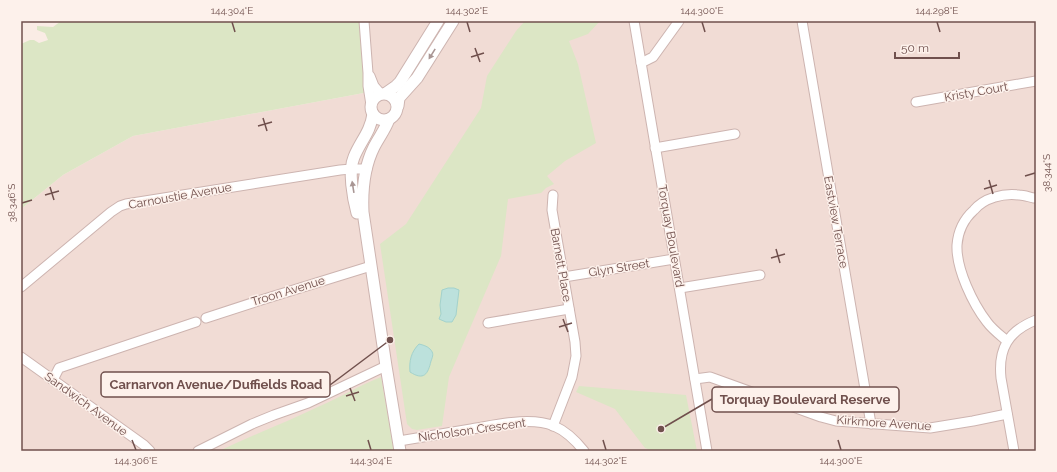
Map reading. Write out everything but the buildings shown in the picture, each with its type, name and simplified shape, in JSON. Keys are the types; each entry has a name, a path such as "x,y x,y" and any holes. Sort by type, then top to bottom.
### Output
{"street":[{"path":"364,21 372,123 353,158 351,169 356,207 371,266"},
{"path":"384,94 400,82 438,21"},
{"path":"398,106 395,99 389,94 384,94 377,95 374,98 372,109 378,118 382,119 388,119 395,114 398,106 400,98 402,94 417,78 453,21"},
{"name":"Torquay Boulevard","path":"634,21 707,451"},
{"path":"641,63 653,57 679,21"},
{"name":"Eastview Terrace","path":"802,21 871,424"},
{"path":"368,73 374,86 384,94"},
{"name":"Kristy Court","path":"916,102 1036,81"},
{"path":"388,119 386,128 374,148 367,169 363,188 362,212 399,446"},
{"path":"656,148 735,134"},
{"name":"Carnoustie Avenue","path":"21,287 120,206 351,169 367,169"},
{"name":"Barnett Place","path":"553,195 552,210 575,342 576,356 572,377 553,426"},
{"path":"1007,341 980,313 969,292 958,257 957,245 959,232 964,221 970,214 977,206 986,201 993,198 1012,195 1034,198"},
{"name":"Glyn Street","path":"564,277 674,259"},
{"name":"Troon Avenue","path":"206,318 371,266"},
{"path":"680,288 760,275"},
{"path":"488,323 569,309"},
{"path":"1014,451 1000,368 1001,359 1003,349 1011,335 1017,330 1036,320"},
{"path":"53,380 59,368 196,322"},
{"name":"Sandwich Avenue","path":"21,357 144,445 150,451"},
{"path":"198,451 252,424 308,403 386,366"},
{"name":"Kirkmore Avenue","path":"695,379 710,377 836,421 930,428 1007,414"},
{"name":"Nicholson Crescent","path":"399,446 511,423 533,422 553,426 563,431 584,451"}],"shaded area":[{"path":"364,21 1036,21 1036,451 21,451 21,209 63,175 133,136 369,92"}],"green space":[{"path":"61,21 364,21 369,92 133,136 63,175 21,209 21,44 30,40 34,40 39,43 48,40 45,33 37,30 37,26 53,27"},
{"path":"525,21 600,21 588,34 569,41 578,64 596,143 565,161 547,176 554,184 546,188 541,193 508,199 501,256 449,377 442,426 417,430 412,429 407,424 380,244 406,224 481,108 487,76 516,31"},
{"path":"381,377 394,451 219,451 308,412"},
{"path":"579,386 686,395 697,451 653,451 645,448 615,409 576,392"}],"water":[{"path":"448,288 459,290 456,315 452,322 446,322 439,319 441,314 440,305 442,290"},
{"path":"419,344 429,348 433,355 427,373 422,376 415,375 410,372 411,357"}],"place":[{"name":"Carnarvon Avenue/Duffields Road","path":"390,340"},
{"name":"Torquay Boulevard Reserve","path":"661,429"}]}
